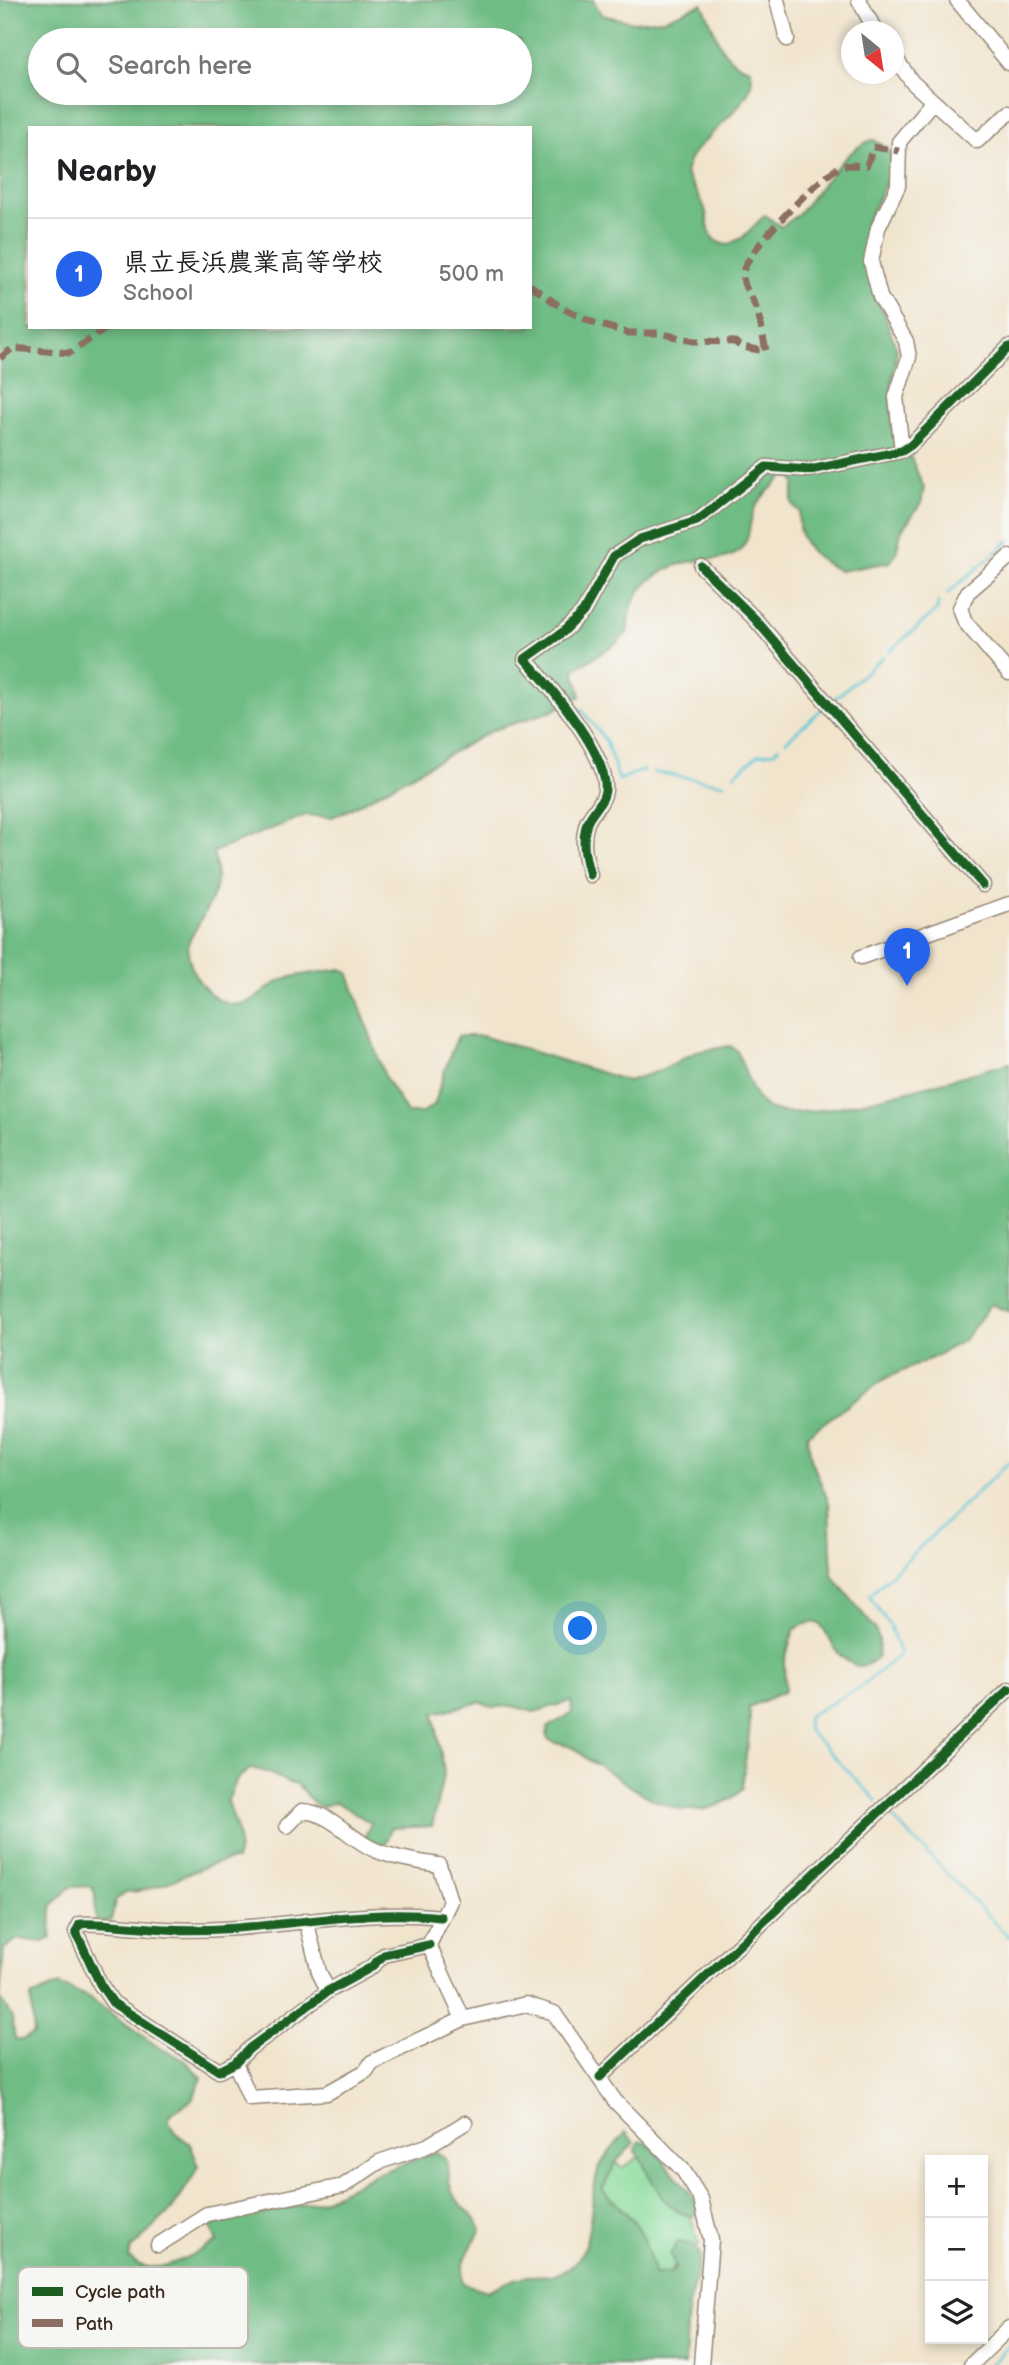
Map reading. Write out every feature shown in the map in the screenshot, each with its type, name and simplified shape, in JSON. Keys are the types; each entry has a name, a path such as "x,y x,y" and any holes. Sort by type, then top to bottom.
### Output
{"street":[{"path":"777,0 787,39"},
{"path":"859,0 870,21"},
{"path":"957,0 1009,63"},
{"path":"904,70 932,102 977,141 1009,113"},
{"path":"902,450 896,397 909,357 906,341 880,297 871,262 878,228 898,186 899,142 932,102"},
{"path":"590,875 583,852 587,822 604,794 603,778 593,747 524,659 563,632 583,612 614,556 640,540 697,521 766,467 810,470 902,450 911,445 1009,347"},
{"path":"1009,557 968,592 960,608 965,622 1009,673"},
{"path":"701,566 755,619 983,886"},
{"path":"861,957 1009,904"},
{"path":"600,2077 1009,1689"},
{"path":"287,1826 302,1811 313,1811 338,1822 368,1846 439,1865 450,1901 429,1945 463,2019"},
{"path":"429,1945 384,1955 370,1968 328,1991 258,2041 235,2063 219,2071 113,2003 100,1984 76,1932 80,1924 85,1923 108,1927 197,1931 364,1915 441,1917"},
{"path":"306,1920 319,1972 328,1991"},
{"path":"235,2063 250,2098 327,2093 366,2071 372,2062 463,2019 526,2004 554,2013 615,2101 683,2170 701,2199 711,2240 701,2365"},
{"path":"158,2245 207,2214 343,2186 379,2162 426,2146 465,2123"},
{"path":"971,2365 1009,2328"}],"green space":[{"path":"0,0 593,0 602,15 633,22 665,19 702,4 724,52 739,65 750,69 752,80 740,104 698,148 685,173 703,204 710,232 715,240 727,245 742,238 765,215 781,227 797,215 843,160 864,144 874,140 887,148 895,163 866,224 864,258 897,350 891,390 892,432 911,458 924,488 921,503 901,531 896,554 890,562 840,571 822,561 803,540 800,511 792,500 795,484 792,477 783,476 757,504 748,536 737,553 724,558 700,560 672,567 648,582 633,604 628,632 617,643 574,670 581,696 552,711 493,730 332,817 306,815 213,852 216,883 208,907 190,939 189,957 203,987 211,995 230,1004 247,1002 276,983 289,978 341,969 348,972 385,1077 407,1113 422,1113 435,1104 458,1036 482,1036 628,1081 659,1071 696,1052 730,1046 737,1051 753,1090 762,1103 767,1108 785,1112 812,1111 884,1097 1009,1063 1009,1312 991,1304 964,1340 932,1358 886,1378 807,1435 811,1459 829,1503 832,1575 875,1629 879,1640 878,1657 867,1664 857,1666 840,1655 821,1625 806,1624 794,1630 784,1662 785,1691 749,1707 750,1727 743,1789 724,1803 705,1809 686,1810 668,1806 632,1788 574,1748 550,1741 547,1738 548,1727 572,1713 571,1701 534,1712 513,1706 492,1707 481,1702 434,1713 444,1772 432,1826 391,1828 384,1847 364,1838 371,1823 336,1802 320,1807 313,1803 297,1784 257,1769 250,1769 237,1779 227,1802 238,1839 236,1860 208,1866 154,1887 126,1892 115,1901 111,1921 96,1923 95,1893 91,1886 70,1887 52,1905 51,1938 44,1942 18,1939 4,1949 0,1998"},
{"path":"59,1985 88,1997 161,2049 183,2058 202,2078 192,2100 172,2113 168,2120 177,2134 190,2144 199,2167 173,2208 131,2249 129,2258 138,2265 149,2267 173,2263 217,2242 210,2225 324,2200 371,2176 434,2153 445,2158 453,2194 481,2229 464,2262 464,2284 487,2291 523,2277 559,2273 569,2268 583,2250 598,2171 626,2132 634,2143 616,2162 602,2190 633,2220 644,2239 655,2275 666,2272 669,2275 676,2268 670,2254 678,2242 692,2246 701,2258 688,2306 685,2365 0,2365 0,1998 12,2018 15,2039 22,2040 34,2034 31,1997"},
{"path":"638,2142 651,2145 693,2197 698,2206 695,2216 674,2209 659,2192 636,2151"},
{"path":"639,2157 667,2200 691,2217 699,2246 696,2248 690,2244 668,2275 655,2276 644,2239 633,2220 602,2190 616,2162 622,2168"}],"waterway":[{"path":"947,594 1009,541"},
{"path":"890,651 937,610 938,602"},
{"path":"834,699 883,657"},
{"path":"573,708 581,709 606,741 619,780 643,770"},
{"path":"786,741 823,708"},
{"path":"734,775 759,754 774,752 779,747"},
{"path":"653,772 724,784"},
{"path":"877,1801 807,1729 808,1716 860,1687 900,1655 890,1626 869,1596 1009,1462"},
{"path":"891,1816 1009,1937"},
{"path":"990,2365 1009,2346"}],"marked path":[{"path":"532,286 562,308 594,323 628,333 659,333 694,341 735,342 741,347 766,351 758,313 743,278 747,263 756,249 785,216 830,173 843,166 867,165 873,147 899,151"},
{"path":"0,358 13,348 70,353 105,329"}],"cycle path":[{"path":"590,875 584,836 587,823 604,795 605,780 590,743 577,723 525,659 563,632 583,612 614,556 640,539 697,521 766,467 810,470 902,451 1009,347"},
{"path":"701,566 755,619 983,885"},
{"path":"600,2077 1009,1689"},
{"path":"429,1945 384,1955 370,1968 328,1991 250,2048 235,2063 219,2071 113,2003 100,1984 76,1932 80,1924 199,1930 372,1915 441,1917"}],"place":[{"name":"県立長浜農業高等学校","path":"907,986"}]}
